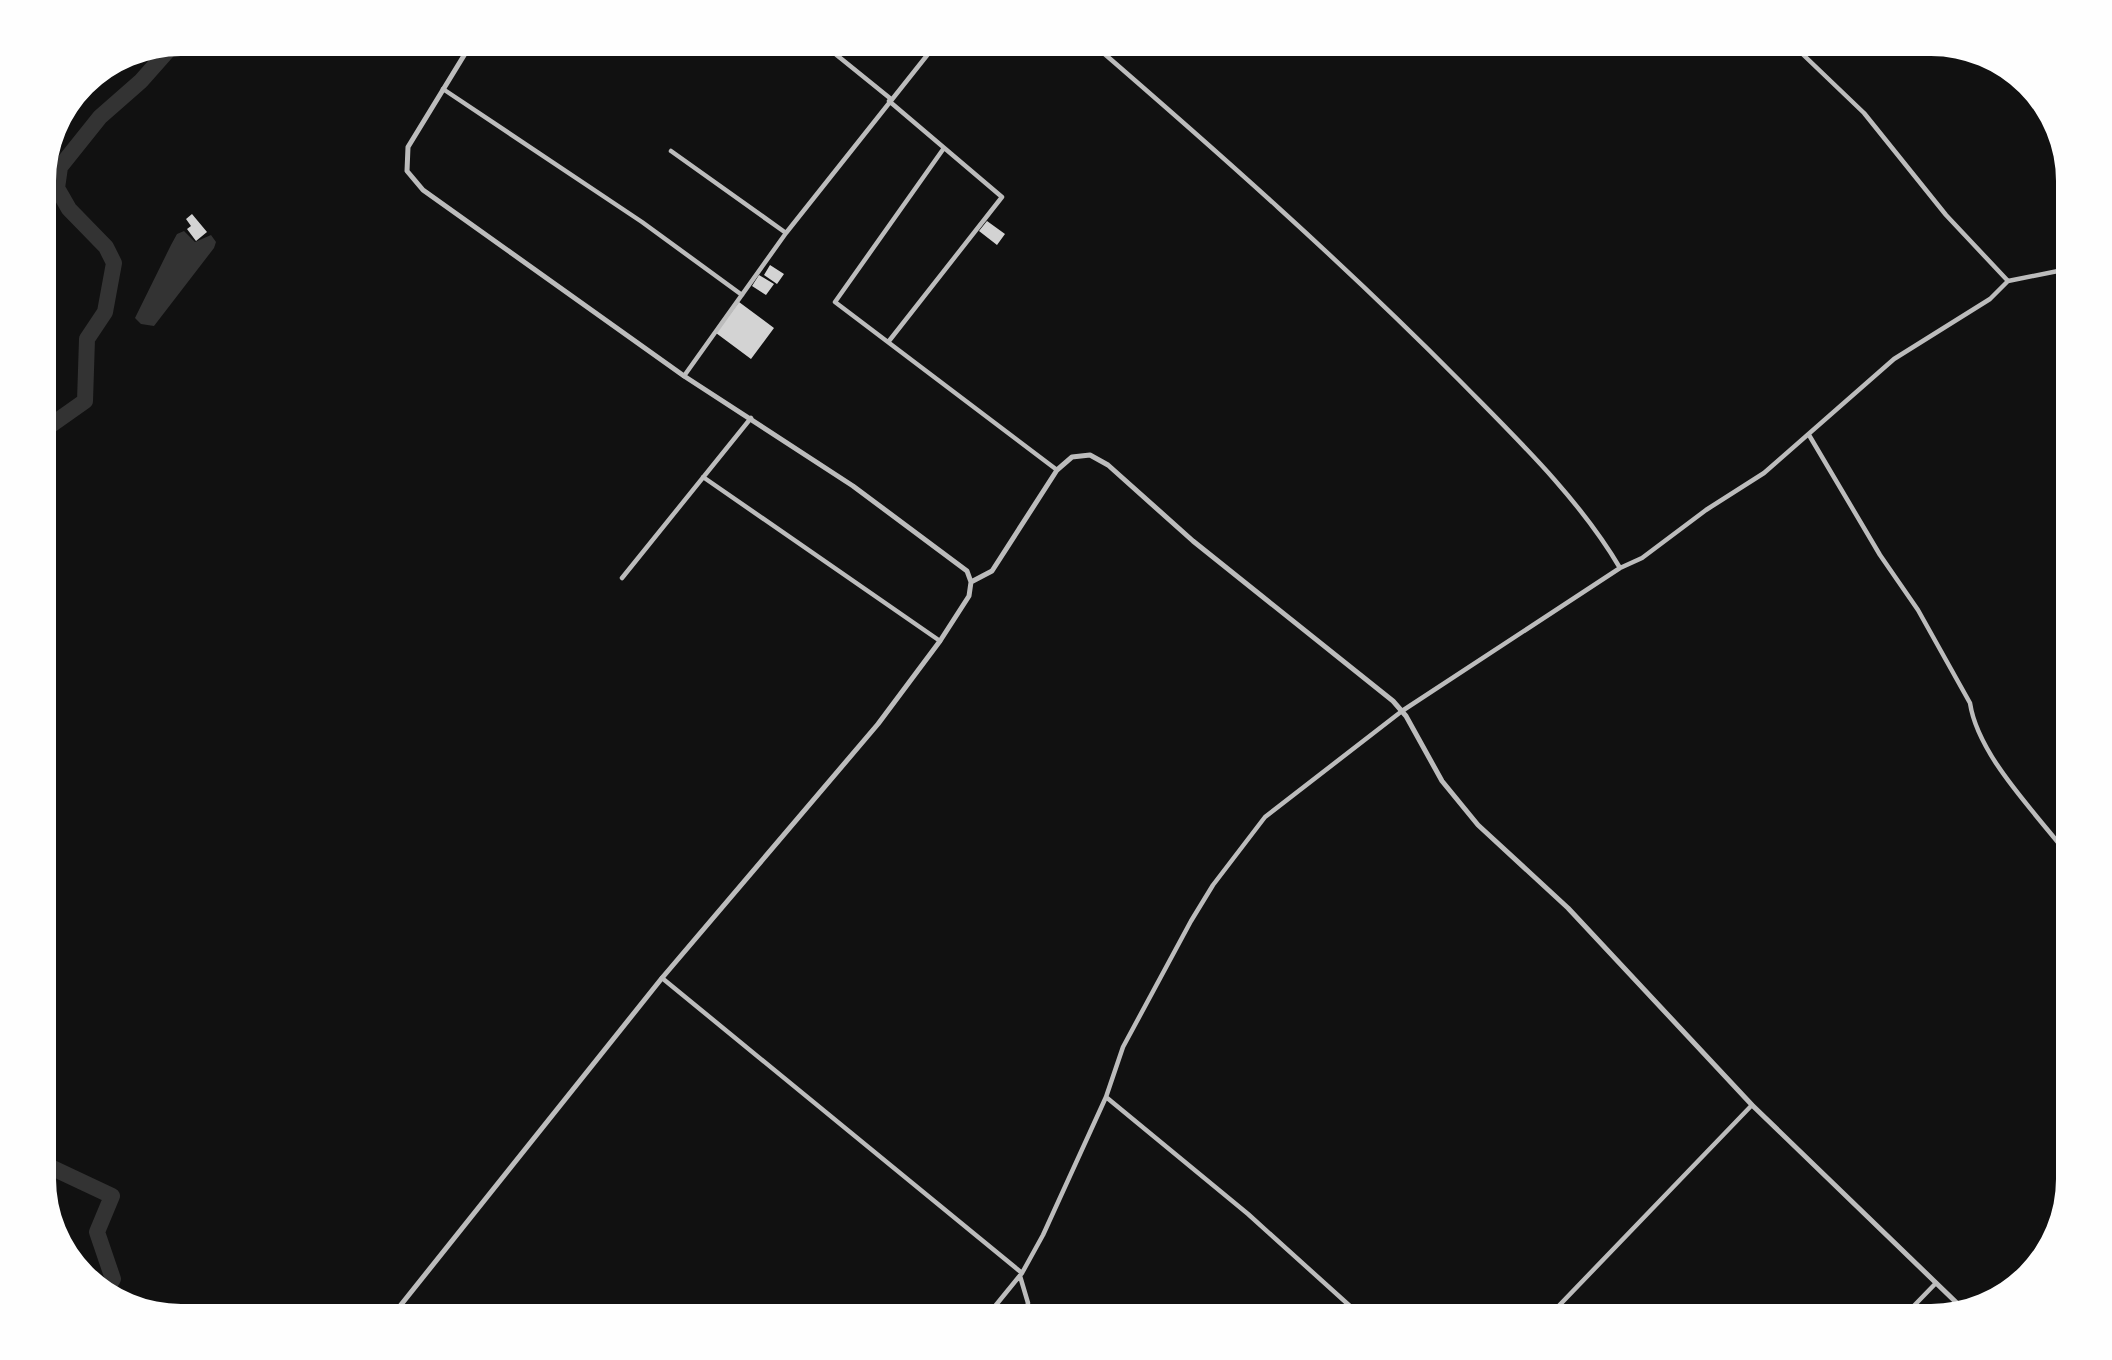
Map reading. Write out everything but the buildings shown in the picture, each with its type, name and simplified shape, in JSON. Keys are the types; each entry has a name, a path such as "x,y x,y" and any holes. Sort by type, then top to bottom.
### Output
{"street":[{"path":"402,1304 662,978 878,724 940,641 969,596 971,582 967,570 853,486 684,376 442,205 412,178 407,171 408,147 464,56"},
{"path":"837,56 1002,197 889,341"},
{"path":"684,376 786,233 926,56"},
{"path":"1107,56 1352,274 1405,326 1557,485 1608,547 1620,568"},
{"path":"1805,56 1864,113 1946,215 2008,281"},
{"path":"443,89 642,222 742,295"},
{"path":"944,148 835,302 1057,470"},
{"path":"671,151 786,233"},
{"path":"997,1304 1021,1274 1043,1235 1107,1097 1123,1047 1137,1019 1191,921 1240,848 1265,817 1323,769 1402,711 1620,568 1642,558 1706,510 1764,473 1894,359 1990,299 2008,281 2056,272"},
{"path":"622,578 751,418"},
{"path":"1809,435 1880,555 1918,610 1970,703 1973,720 1991,753 2056,839"},
{"path":"971,582 992,571 1057,470 1072,457 1090,455 1108,465 1193,541 1358,672 1402,711 1442,781 1478,825 1568,908 1752,1105 1955,1302"},
{"path":"703,477 940,641"},
{"path":"662,978 1021,1274 1028,1304"},
{"path":"1107,1097 1248,1214 1348,1304"},
{"path":"1561,1304 1752,1105"},
{"path":"1916,1304 1936,1283"}],"shaded area":[{"path":"184,231 195,242 211,235 216,242 214,248 154,326 141,324 135,318 177,234"}],"waterway":[{"path":"56,422 85,401 87,339 105,312 114,263 106,247 69,209 57,188 60,167 100,117 141,81 162,58"},
{"path":"56,1170 112,1196 97,1232 113,1279 111,1283"}]}
